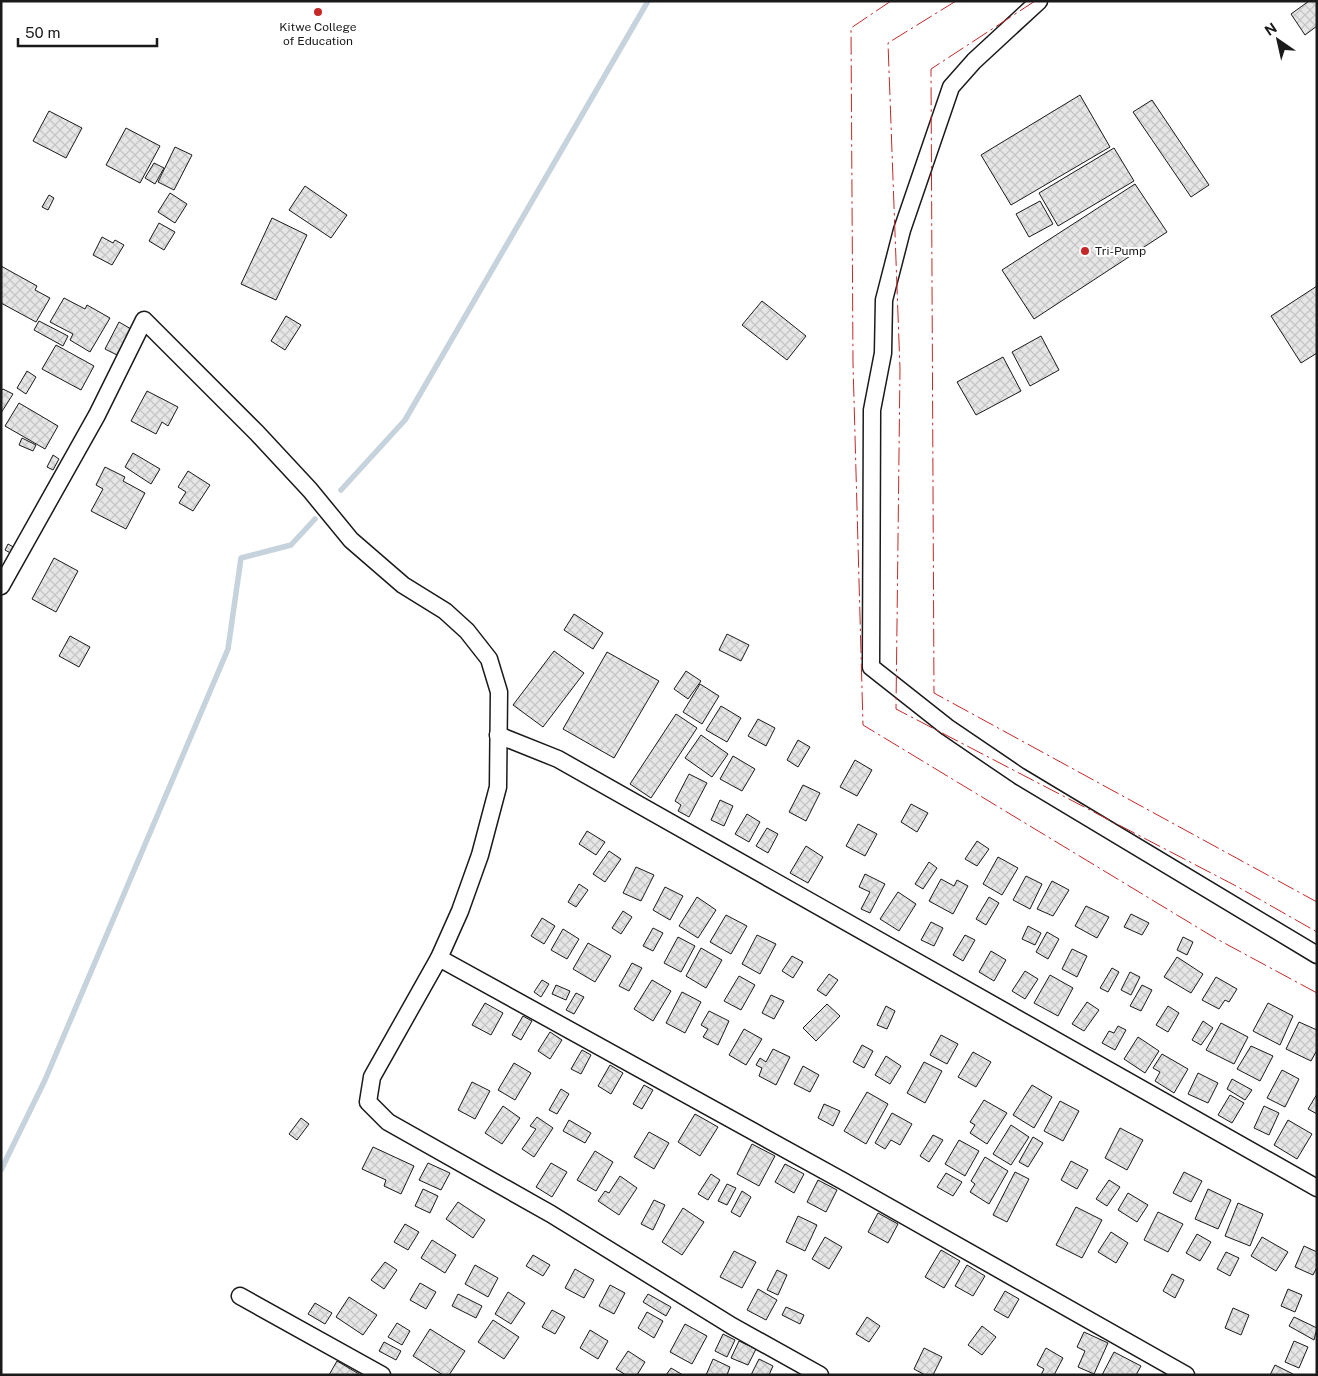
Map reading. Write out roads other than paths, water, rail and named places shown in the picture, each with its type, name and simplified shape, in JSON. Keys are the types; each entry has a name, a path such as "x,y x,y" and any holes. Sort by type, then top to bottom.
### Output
{"street":[{"path":"1039,1 974,61 951,87 902,230 884,300 883,353 872,410 871,667 947,727 1019,776 1317,955"},
{"path":"1,586 97,415 144,320 257,432 310,490 351,540 403,585 445,611 468,631 489,659 499,692 498,787 480,855 460,911 438,958 372,1077 368,1102 388,1122 551,1214 732,1326 820,1375"},
{"path":"498,735 558,759 1317,1188"},
{"path":"438,958 843,1181 1186,1375"},
{"path":"240,1296 382,1375"}],"waterway":[{"path":"341,490 405,420 648,1"},
{"path":"1,1170 45,1080 228,649 241,558 291,545 315,519"}],"place":[{"name":"Kitwe College of Education","path":"318,12"},
{"name":"Tri-Pump","path":"1085,251"}]}
